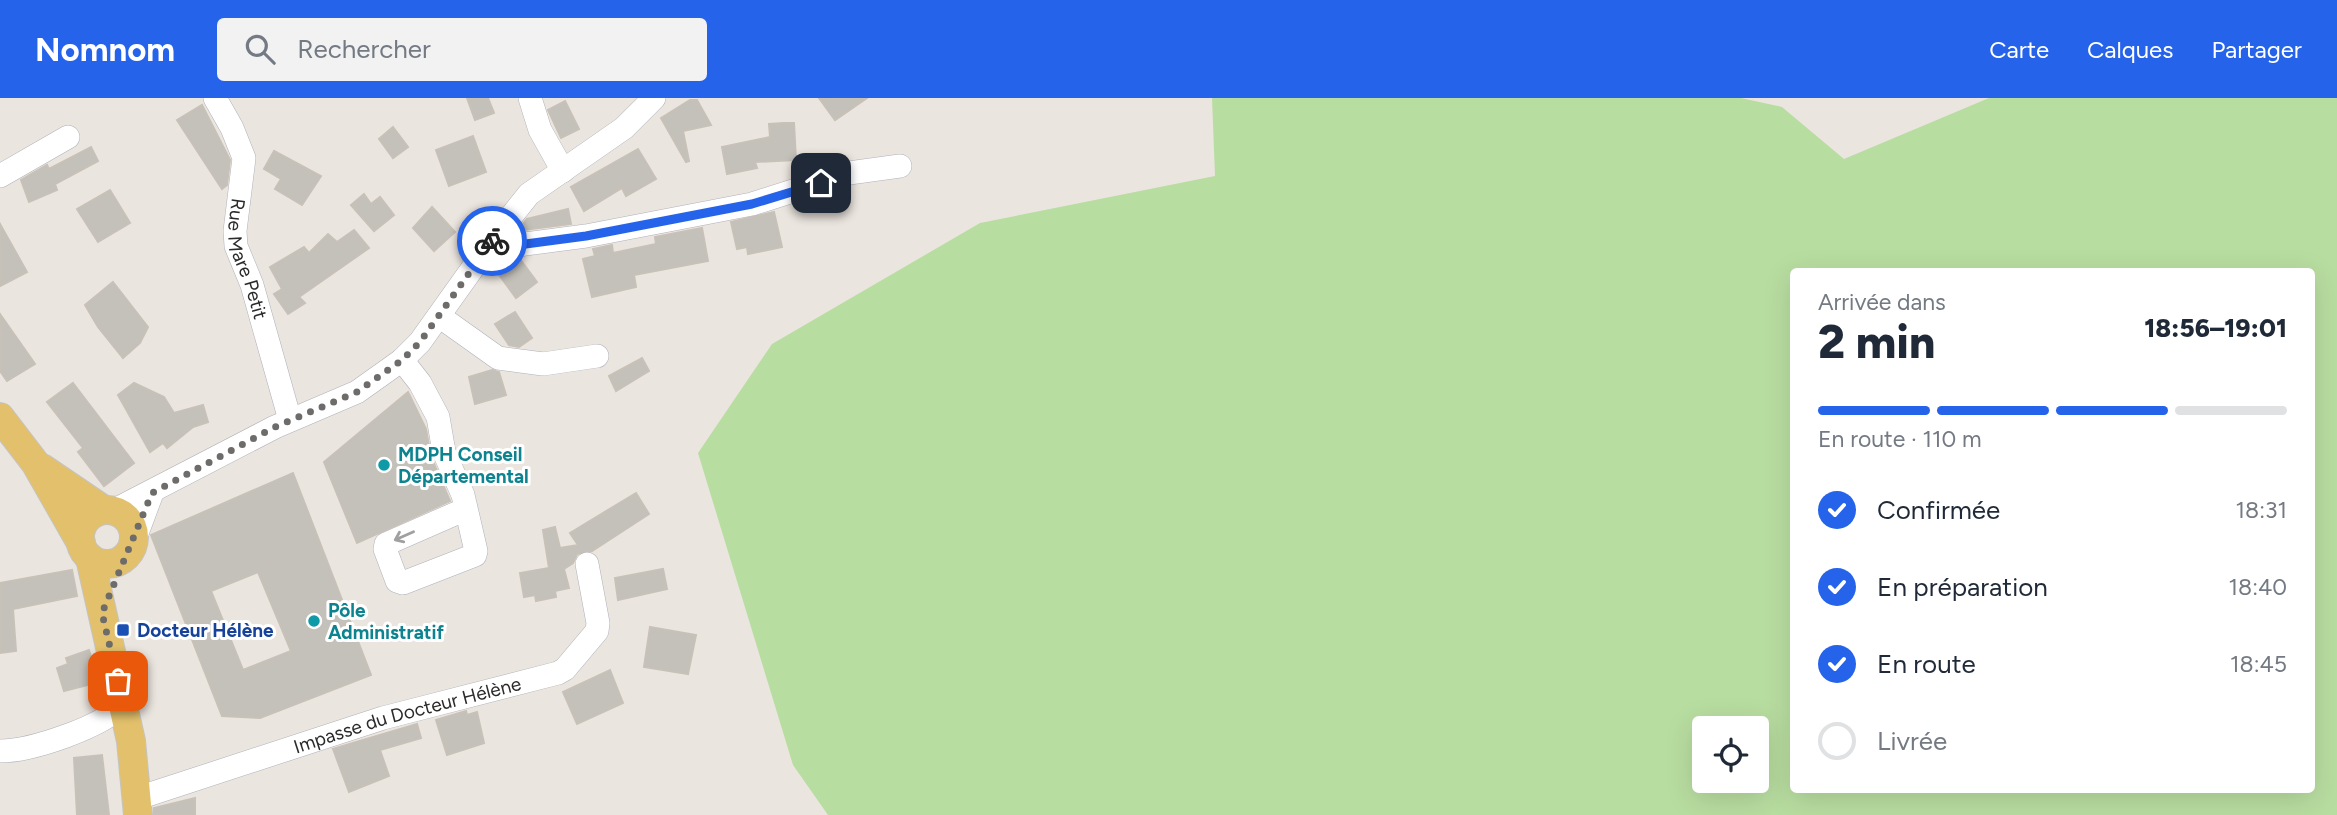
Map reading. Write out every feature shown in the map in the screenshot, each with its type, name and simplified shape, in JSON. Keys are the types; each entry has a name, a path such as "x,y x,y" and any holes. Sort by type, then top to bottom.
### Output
{"main road":[{"path":"0,417 36,464 85,550 107,564 128,551"},
{"path":"36,464 128,520 132,527 128,551 102,613"},
{"path":"108,510 88,518 83,525 85,550 123,704 138,806"}],"street":[{"name":"Rue Mare Petit","path":"215,98 232,128 244,158 235,231 236,246 252,285 290,421"},
{"path":"530,98 540,130 564,172"},
{"path":"108,510 143,494 152,493 179,476 290,421 357,392 402,360 420,342 529,194 624,128 654,98"},
{"path":"0,176 68,137"},
{"path":"497,234 518,245 586,236 752,204 849,173 900,166"},
{"path":"439,316 498,358 543,364 597,356"},
{"path":"402,360 420,383 438,417 444,453 466,509"},
{"path":"128,551 152,493"},
{"name":"Impasse du Docteur Hélène","path":"138,806 383,718 562,672 597,631 587,564"},
{"path":"0,751 47,741 104,718 123,704"}],"green space":[{"path":"1212,98 1741,98 1782,107 1844,159 1989,98 2337,98 2337,815 828,815 793,765 698,453 772,344 980,223 1215,176"}],"building":[{"path":"467,98 488,98 494,113 475,120"},
{"path":"819,98 867,98 835,120"},
{"path":"690,100 697,100 711,125 683,131 689,161 686,162 661,118"},
{"path":"565,101 579,129 561,138 548,110"},
{"path":"202,105 230,160 227,185 222,189 177,120"},
{"path":"794,123 796,160 755,162 757,168 727,174 722,147 770,137 769,124"},
{"path":"393,127 408,147 393,158 379,139"},
{"path":"473,136 486,172 449,186 436,150"},
{"path":"91,147 98,161 55,184 57,190 29,202 21,180 47,165 49,169"},
{"path":"638,149 656,179 626,196 622,188 584,211 571,187"},
{"path":"274,151 321,176 302,205 275,189 281,179 264,169"},
{"path":"110,190 130,223 98,242 77,209"},
{"path":"364,194 371,204 380,197 394,215 374,231 351,205"},
{"path":"432,207 455,232 434,251 413,228"},
{"path":"568,209 571,224 524,230 523,224 527,219"},
{"path":"774,212 782,247 748,254 747,247 737,249 731,222"},
{"path":"0,224 27,272 0,286"},
{"path":"702,228 708,261 634,275 636,287 592,297 583,259 595,256 593,249 612,245 613,253 656,244 655,237"},
{"path":"354,230 369,248 299,297 305,303 288,314 274,294 282,289 270,267 304,247 309,253 328,234 337,242"},
{"path":"509,256 520,259 537,282 516,298 494,268"},
{"path":"113,282 148,327 140,343 123,358 98,327 85,305"},
{"path":"515,312 532,338 519,347 509,345 495,324"},
{"path":"0,314 35,364 7,381 0,371"},
{"path":"642,358 649,371 616,391 609,376"},
{"path":"492,370 499,372 506,395 475,404 469,377"},
{"path":"73,383 134,463 104,486 78,452 83,448 47,402"},
{"path":"134,383 164,397 174,413 203,405 208,422 193,427 167,448 163,443 150,452 118,395"},
{"name":"MDPH Conseil Départemental","path":"408,392 426,429 431,457 450,501 357,543 324,462"},
{"name":"Pôle Administratif","path":"293,473 371,675 260,718 222,716 151,535","holes":["258,572 291,651 243,670 211,591"]},
{"path":"636,493 649,514 592,551 577,554 573,563 564,569 569,588 555,591 556,597 536,601 535,595 524,597 520,573 549,568 543,530 555,527 560,548 578,545 570,533"},
{"path":"663,569 667,589 618,600 615,578"},
{"path":"72,570 77,596 13,609 16,651 0,653 0,583"},
{"path":"650,627 696,635 688,674 644,667"},
{"path":"89,650 99,682 64,691 57,668 68,664 66,658"},
{"path":"610,670 623,703 577,724 563,692"},
{"path":"466,711 467,715 477,712 484,743 447,755 436,720"},
{"path":"417,724 421,738 380,750 389,776 349,792 333,749"},
{"path":"102,755 109,815 77,815 74,758"},
{"path":"195,798 195,815 154,815 154,808"}],"way so far":[{"path":"118,681 102,613 152,493 179,476 275,427 357,392 402,360 420,342 492,241"}],"place":[{"name":"MDPH Conseil Départemental","path":"384,465"},
{"name":"Pôle Administratif","path":"314,621"},
{"name":"Docteur Hélène","path":"123,630"}],"route":[{"path":"492,241 497,234 518,245 586,236 752,204 821,183"}]}
